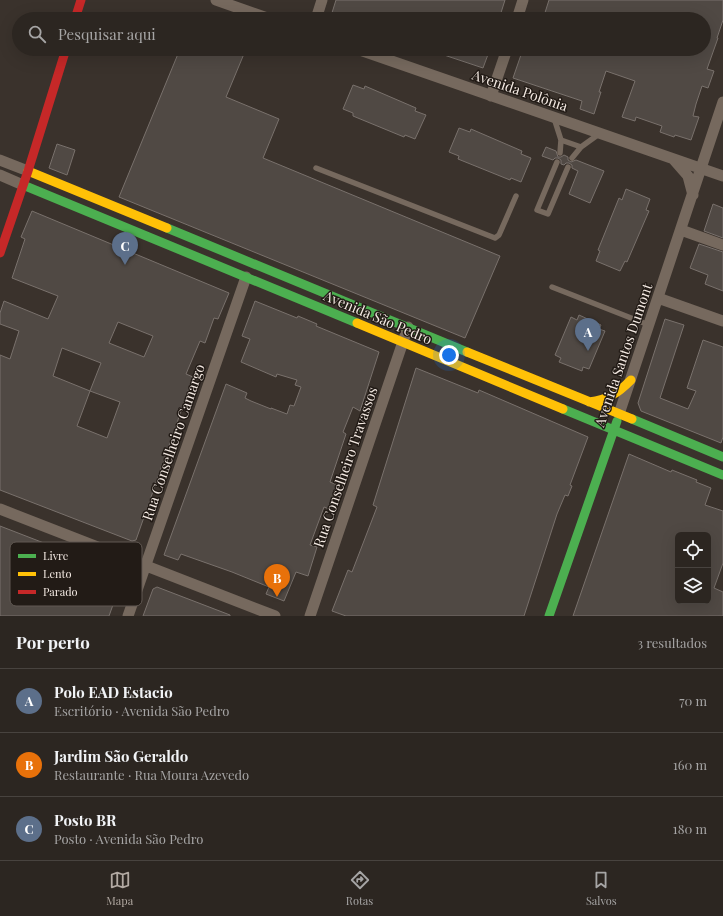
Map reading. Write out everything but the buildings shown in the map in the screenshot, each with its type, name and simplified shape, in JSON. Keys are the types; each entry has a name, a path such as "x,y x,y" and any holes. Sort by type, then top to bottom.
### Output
{"street":[{"path":"77,12 81,0"},
{"path":"216,0 250,12"},
{"path":"318,12 322,0"},
{"path":"519,12 523,0"},
{"path":"1,250 28,172 64,56"},
{"name":"Avenida Polônia","path":"377,56 723,176"},
{"path":"491,96 505,56"},
{"name":"Avenida Santos Dumont","path":"549,616 620,414 723,102"},
{"path":"674,159 688,176 693,194"},
{"path":"0,160 28,172"},
{"name":"Avenida São Pedro","path":"28,172 723,457"},
{"path":"0,175 23,185"},
{"name":"Avenida São Pedro","path":"23,185 723,475"},
{"path":"681,230 723,245"},
{"name":"Rua Conselheiro Camargo","path":"142,575 246,277"},
{"path":"658,298 723,321"},
{"name":"Rua Conselheiro Travassos","path":"310,616 408,327"},
{"path":"589,402 605,400 614,396 631,380"},
{"path":"0,509 84,542"},
{"path":"142,565 275,616"},
{"name":"Rua Conselheiro Camargo","path":"128,616 131,606"}],"lane":[{"path":"554,117 561,140 560,153"},
{"path":"572,158 581,147 599,134"},
{"path":"561,140 581,147"},
{"path":"557,162 537,210 548,214 568,167"},
{"path":"316,168 495,238 499,235 516,196"},
{"path":"552,287 649,324"}],"traffic: fast":[{"path":"23,185 357,323"},
{"path":"167,228 467,352"},
{"path":"563,409 723,475"},
{"path":"632,419 723,457"},
{"path":"549,616 617,421"}],"traffic: slow":[{"path":"28,171 167,228"},
{"path":"357,323 563,409"},
{"path":"467,352 632,419"},
{"path":"589,402 612,395 631,380"}],"traffic: jam":[{"path":"77,12 81,0"},
{"path":"0,253 28,171 64,56"}],"place":[{"name":"Posto BR","path":"125,265"},
{"name":"Polo EAD Estacio","path":"588,351"},
{"name":"Jardim São Geraldo","path":"277,597"}]}
